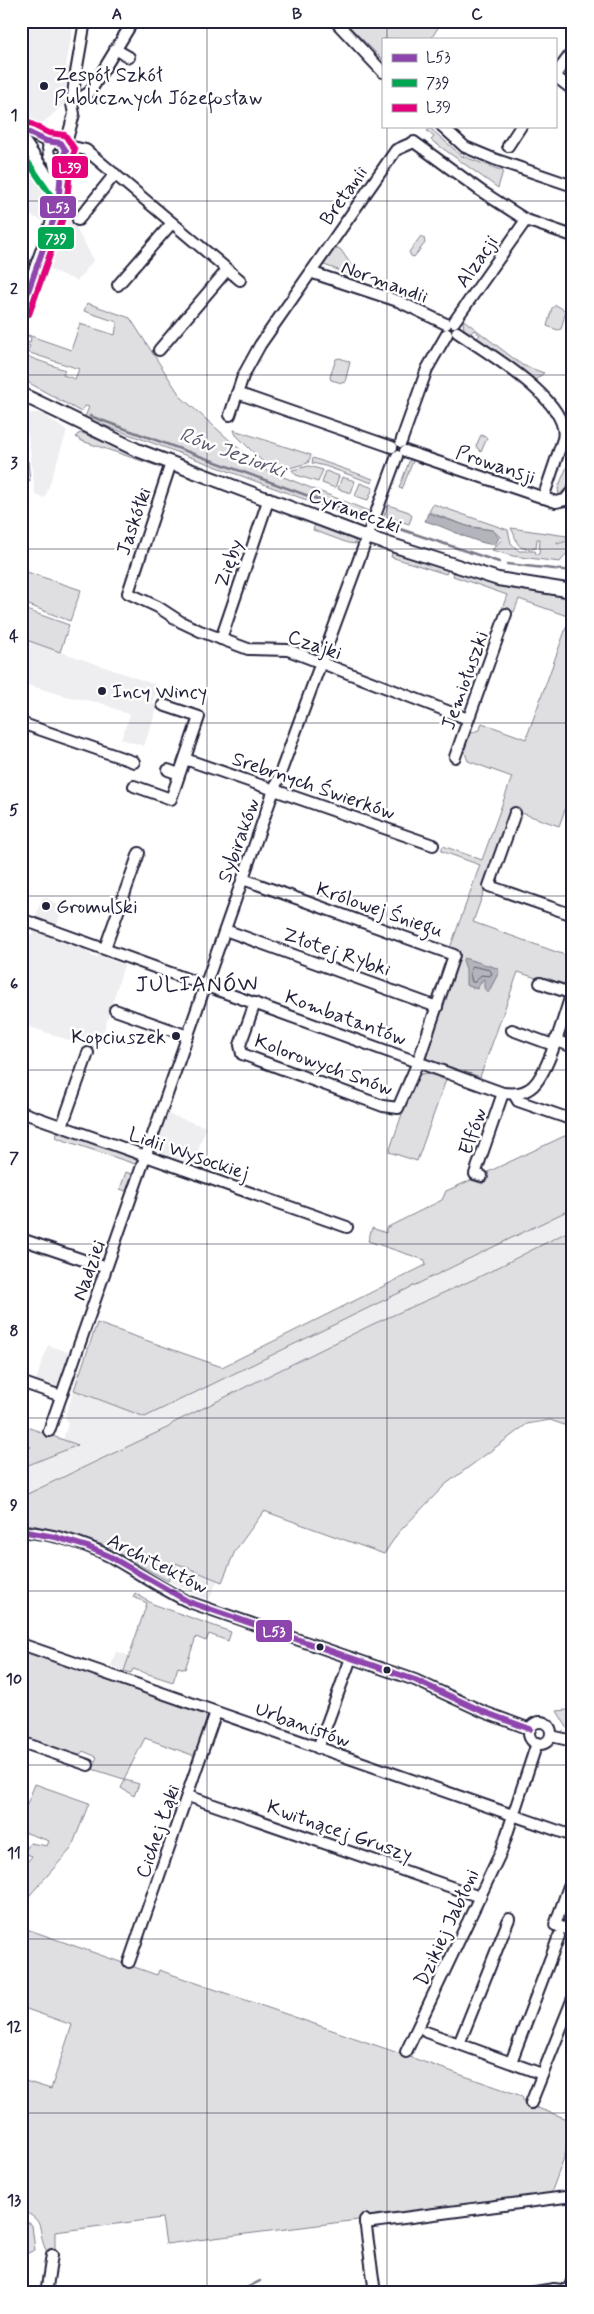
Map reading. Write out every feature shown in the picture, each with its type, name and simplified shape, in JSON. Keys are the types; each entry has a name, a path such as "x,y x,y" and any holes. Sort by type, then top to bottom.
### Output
{"street":[{"path":"21,312 26,293 58,207 57,150 74,114 73,101 85,21"},
{"path":"73,101 90,92 133,21"},
{"path":"335,21 382,71"},
{"path":"115,49 129,57"},
{"path":"556,75 573,51"},
{"path":"556,77 573,90"},
{"path":"444,128 465,147 573,186"},
{"path":"508,146 520,128"},
{"path":"22,134 57,150 73,147 86,150 240,280"},
{"path":"22,134 59,187"},
{"name":"Bretanii","path":"230,415 243,376 260,344 396,150 414,142 481,191 526,220"},
{"path":"78,220 115,174"},
{"path":"526,220 573,236"},
{"name":"Alzacji","path":"367,537 427,369 451,328 526,220"},
{"path":"118,285 172,223"},
{"path":"159,350 227,270"},
{"name":"Normandii","path":"312,271 398,301 451,328 508,367 536,389 561,419 565,431 564,440 543,498"},
{"path":"237,392 399,449"},
{"name":"Cyraneczki","path":"21,394 50,406 115,440 367,537 498,579 573,591"},
{"name":"Prowansji","path":"399,449 556,502 565,500 573,490"},
{"name":"Jaskółki","path":"128,590 171,463"},
{"path":"21,486 21,518"},
{"name":"Zięby","path":"221,639 269,498"},
{"name":"Sybiraków","path":"146,1157 205,985 367,537"},
{"name":"Czajki","path":"128,590 131,595 158,607 181,622 221,639 248,649 288,650 468,719"},
{"name":"Jemiołuszki","path":"455,757 506,614"},
{"path":"134,786 171,799 199,717 163,705"},
{"path":"21,723 134,762"},
{"name":"Srebrnych Świerków","path":"185,759 433,845"},
{"path":"168,770 179,774"},
{"path":"515,813 489,886 573,915"},
{"path":"106,948 138,853"},
{"name":"Królowej Śniegu","path":"244,879 453,952 454,958 418,1062"},
{"name":"Kombatantów","path":"21,919 508,1093 518,1101 573,1120"},
{"name":"Złotej Rybki","path":"225,930 437,1007"},
{"path":"508,1093 530,1088 540,1078 572,993 540,983"},
{"name":"Kolorowych Snów","path":"255,1003 240,1045 240,1052 247,1057 383,1106 395,1108 400,1107 418,1062"},
{"path":"115,1010 188,1036"},
{"path":"512,1030 573,1047"},
{"path":"62,1126 88,1053"},
{"name":"Elfów","path":"482,1176 475,1174 508,1093"},
{"name":"Lidii Wysockiej","path":"21,1112 347,1226"},
{"name":"Nadziei","path":"49,1431 146,1157"},
{"path":"21,1239 101,1266"},
{"path":"21,1382 61,1396"},
{"name":"Architektów","path":"21,1531 47,1534 80,1544 109,1557 162,1589 189,1602 415,1680 484,1712 530,1729"},
{"name":"Urbanistów","path":"21,1644 573,1836"},
{"path":"318,1748 350,1658"},
{"name":"Cichej Łąki","path":"129,1962 216,1712"},
{"path":"543,1722 550,1727 551,1736 544,1743 537,1743 531,1739 530,1729 535,1723 543,1722"},
{"path":"551,1736 573,1741"},
{"path":"21,1742 88,1765"},
{"name":"Dzikiej Jabłoni","path":"406,2052 501,1852 537,1743"},
{"name":"Kwitnącej Gruszy","path":"188,1796 480,1897"},
{"path":"569,1886 555,1925 573,1931"},
{"path":"459,2044 509,1919"},
{"path":"511,2062 559,1936"},
{"path":"531,2103 573,1998"},
{"path":"426,2032 542,2074"},
{"path":"375,2293 365,2222 573,2196"},
{"path":"46,2293 52,2258"},
{"path":"528,2293 554,2289 568,2292 573,2278"}],"shaded area":[{"name":"Zespół Szkół Publicznych Józefosław","path":"21,21 74,21 66,65 68,69 64,104 43,123 21,118"},
{"path":"344,21 433,21 439,26 432,38 382,38 382,59"},
{"path":"430,128 462,156 503,171 498,188 431,140 434,137 427,131"},
{"path":"70,153 64,190 63,167"},
{"path":"32,163 50,191 51,204 49,204 44,221 21,212 21,180"},
{"path":"66,211 94,260 77,281 44,267"},
{"path":"421,236 424,238 425,243 414,257 411,256 409,252"},
{"path":"338,248 358,275 355,276 324,265 334,249"},
{"path":"87,303 130,318 181,397 261,468 371,512 366,522 101,424 85,417 89,407 85,406 81,412 24,380 21,369 26,356 65,370 63,375 75,379 79,369 27,352 30,346 23,343 23,341 30,343 31,338 25,334 71,350 80,324 115,335 117,322 84,311"},
{"path":"556,305 566,311 561,329 558,330 547,326 552,308"},
{"path":"465,321 522,365 544,373 535,380 477,338 480,335 474,330 470,334 464,329 463,322"},
{"path":"340,358 350,362 345,382 342,383 331,380 330,377 336,359"},
{"path":"24,413 41,413 67,431 45,498 35,495"},
{"path":"234,430 311,455 308,463 286,469 265,464 236,435"},
{"path":"82,433 161,467 158,468 157,466 82,441 76,437"},
{"path":"481,435 487,438 481,452 476,446"},
{"path":"573,452 573,481 559,495 558,488"},
{"path":"313,458 373,479 372,483 312,463"},
{"path":"410,459 413,461 402,489 399,488"},
{"path":"28,461 30,481 25,479 22,463"},
{"path":"309,466 323,470 318,482 296,475 292,470"},
{"path":"326,471 339,476 335,488 322,483"},
{"path":"342,477 355,481 351,493 338,489"},
{"path":"360,483 373,488 368,500 355,496"},
{"path":"26,500 30,500 23,546 21,544"},
{"path":"433,504 508,530 511,543 519,551 535,551 536,554 539,554 540,539 537,539 536,548 521,547 511,528 567,536 566,539 557,542 557,544 573,539 573,546 560,562 513,556 492,550 502,539 493,530 467,526 429,512"},
{"path":"388,505 409,512 412,516 409,524 384,516"},
{"path":"315,524 352,538 357,544 348,543 313,530"},
{"path":"392,553 448,570 446,574 391,557"},
{"path":"24,571 81,590 70,621 21,602"},
{"path":"454,572 509,588 573,598 573,788 559,826 513,810 473,922 573,958 573,968 566,988 518,972 480,1077 422,1057 460,952 450,948 480,865 441,851 443,846 482,860 512,777 468,761 464,750 470,734 480,729 482,723 526,739 570,617 519,599 514,612 502,609 507,595 453,576"},
{"path":"21,608 69,625 60,652 21,638"},
{"name":"Incy Wincy","path":"21,638 159,686 152,703 158,706 144,746 121,739 130,715 101,703 65,696 21,683"},
{"path":"45,897 63,908 57,924 35,919 42,898"},
{"path":"21,929 26,934 33,935 33,931 91,952 91,956 97,958 97,955 124,965 98,1050 21,1024"},
{"path":"426,1073 446,1080 417,1161 389,1152 415,1076"},
{"path":"168,1114 206,1127 193,1165 161,1154 157,1146"},
{"path":"58,1131 131,1157 137,1161 135,1164 60,1139 56,1137"},
{"path":"573,1132 573,1208 145,1417 74,1390 97,1323 222,1367 426,1265 425,1260 368,1241 372,1228 386,1233 386,1228 442,1200 446,1191 471,1180 483,1184 488,1172"},
{"path":"126,1172 132,1174 126,1191 120,1189"},
{"path":"573,1208 573,1229 479,1277 371,1325 173,1423 169,1427 21,1497 21,1468 78,1445 63,1440 68,1423 65,1416 74,1390 145,1417"},
{"path":"573,1229 573,1428 550,1420 527,1424 446,1484 398,1533 384,1554 264,1511 235,1551 222,1582 176,1563 168,1581 104,1545 33,1525 21,1524 21,1497 169,1427 173,1423 371,1325 479,1277"},
{"path":"48,1345 70,1353 57,1391 35,1383"},
{"path":"21,1425 78,1445 21,1468 21,1452 31,1447 21,1443"},
{"path":"175,1563 217,1581 209,1600 168,1581"},
{"path":"135,1593 153,1604 231,1632 228,1641 209,1634 206,1641 196,1637 185,1669 178,1667 173,1682 133,1669 131,1673 124,1671 147,1603 133,1597"},
{"path":"21,1650 165,1698 206,1714 208,1719 195,1756 145,1738 124,1779 92,1769 97,1757 83,1751 78,1757 21,1740"},
{"path":"116,1651 129,1656 124,1671 111,1666"},
{"path":"566,1710 573,1712 573,1731 568,1729 557,1711"},
{"path":"125,1780 139,1784 134,1796 121,1788"},
{"path":"35,1784 89,1803 71,1849 21,1905 21,1870 32,1856 24,1853 30,1843 47,1846 49,1841 21,1831 21,1819"},
{"path":"21,1927 157,1975 159,1970 522,2096 524,2103 573,2121 573,2133 550,2196 166,2244 162,2218 55,2232 55,2259 43,2244 38,2222 29,2214 21,2211 21,2053 25,2081 51,2089 72,2025 21,2007"},
{"path":"21,2218 32,2225 35,2250 21,2256"}],"water":[{"path":"428,513 470,527 492,530 499,538 495,545 468,538 425,521"},
{"path":"464,958 497,968 499,972 488,993 484,988 484,979 477,989 466,985"}],"waterway":[{"name":"Rów Jeziorki","path":"90,416 366,517"},
{"name":"Rów Jeziorki","path":"382,523 499,562"},
{"name":"Rów Jeziorki","path":"507,564 573,571"},
{"path":"236,2293 260,2281"}],"transit line":[{"name":"L39","path":"25,121 49,133 65,135 75,150 71,161 66,209 29,314"},
{"name":"L53","path":"21,129 46,141 61,143 66,151 62,158 58,207 21,311"},
{"name":"739","path":"21,152 52,197"},
{"name":"739","path":"29,314 66,209 71,159"},
{"name":"L53","path":"21,1531 55,1537 88,1547 109,1556 189,1602 415,1680 484,1712 530,1729"}],"place":[{"name":"Zespół Szkół Publicznych Józefosław","path":"44,86"},
{"name":"Incy Wincy","path":"102,691"},
{"name":"Gromulski","path":"46,906"},
{"name":"Kopciuszek","path":"176,1036"}],"district":[{"name":"JULIANÓW","path":"197,983"}]}
